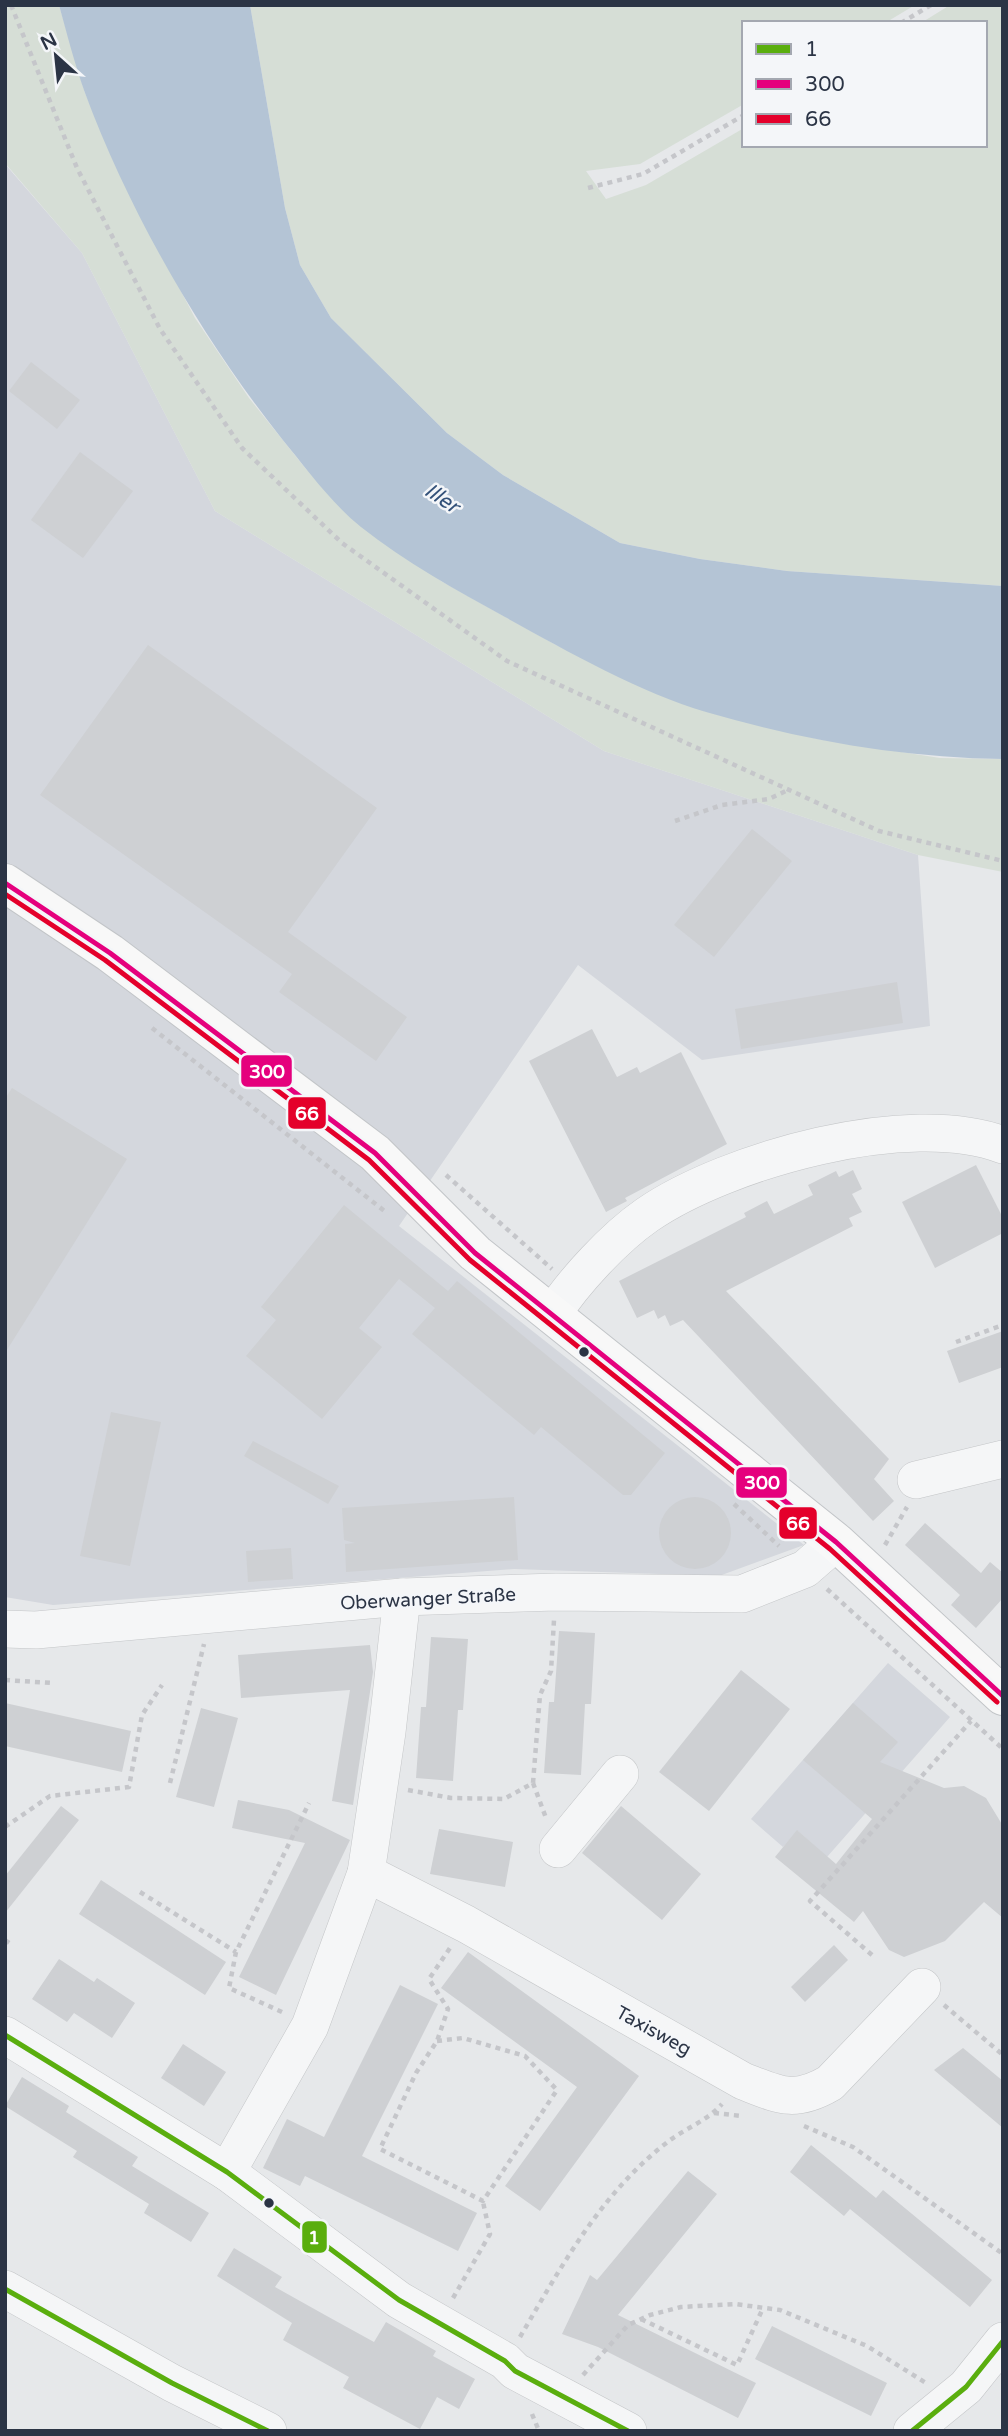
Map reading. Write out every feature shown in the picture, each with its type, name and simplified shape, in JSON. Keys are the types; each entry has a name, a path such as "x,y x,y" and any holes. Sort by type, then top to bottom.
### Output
{"main road":[{"path":"5,883 110,953 375,1153 475,1253 836,1542 1003,1696"}],"street":[{"path":"552,1315 571,1285 646,1216 707,1183 762,1162 878,1135 930,1132 983,1138 1003,1145"},
{"path":"916,1480 1003,1459"},
{"name":"Oberwanger Straße","path":"5,1629 36,1630 212,1612 402,1597 556,1592 742,1594 805,1569 836,1542"},
{"path":"228,2172 310,2026 366,1873 387,1732 402,1597"},
{"path":"558,1849 620,1774"},
{"name":"Taxisweg","path":"366,1873 466,1924 744,2081 787,2098"},
{"path":"787,2098 812,2093 830,2083 922,1987"},
{"path":"5,2035 228,2172 399,2300 505,2361 515,2371 628,2431"},
{"path":"5,2289 172,2383 268,2431"},
{"path":"912,2431 966,2387 1003,2341"}],"path":[{"path":"11,5 77,168 154,316 242,449 342,544 507,661 878,831 1003,861"},
{"path":"904,21 931,5"},
{"path":"588,188 643,174 742,116"},
{"path":"675,821 722,805 769,799 788,790"},
{"path":"956,1342 1003,1325"},
{"path":"881,1551 909,1504 916,1480"},
{"path":"805,1569 1003,1749"},
{"path":"407,1776 406,1789 451,1798 504,1799 533,1783 540,1695 551,1671 556,1592"},
{"path":"170,1783 212,1612"},
{"path":"5,1680 52,1683"},
{"path":"5,1827 50,1796 129,1787 142,1715 162,1685"},
{"path":"872,1955 810,1901 971,1721"},
{"path":"309,1803 236,1952 229,1988 310,2026"},
{"path":"139,1892 236,1952"},
{"path":"5,1940 11,1944"},
{"path":"429,1979 448,2008 437,2041 416,2073 380,2149 483,2201"},
{"path":"922,1987 1003,2055"},
{"path":"437,2041 463,2038 524,2056 557,2090 483,2201 490,2234 437,2322"},
{"path":"505,2361 598,2210 665,2144 714,2113 744,2081"},
{"path":"787,2098 792,2121 853,2147 1003,2254"},
{"path":"563,2396 628,2325 681,2307 735,2304 780,2310 867,2346 951,2399"},
{"path":"640,2319 737,2365 763,2308"}],"shaded area":[{"path":"5,5 59,5 85,93 120,175 195,318 249,398 306,469 441,581 556,645 704,711 818,739 940,758 1003,759 1003,872 918,855 604,751 215,511 82,253 5,163"},
{"path":"250,5 915,5 888,21 742,21 742,105 640,164 586,171 606,199 646,185 742,129 742,147 987,147 987,21 924,21 950,5 1003,5 1003,586 787,571 700,559 620,543 503,475 447,433 331,318 300,265 285,208"},
{"path":"5,164 82,253 215,511 604,751 918,855 930,1026 702,1060 578,965 399,1226 804,1545 719,1576 514,1569 53,1605 5,1597"},
{"path":"888,1663 950,1717 827,1857 798,1831 783,1847 751,1819"}],"water":[{"name":"Iller","path":"59,5 250,5 285,208 300,265 331,318 447,433 503,475 620,543 700,559 787,571 1003,586 1003,759 928,755 853,746 742,722 681,704 604,670 487,607 413,564 361,527 319,485 252,400 170,274 103,138 81,82"}],"building":[{"path":"31,362 80,400 57,429 9,391"},
{"path":"80,452 133,491 83,558 31,520"},
{"path":"148,645 377,808 288,932 407,1017 376,1061 279,992 292,974 40,795"},
{"path":"752,829 792,861 714,957 674,925"},
{"path":"897,982 903,1023 741,1049 735,1009"},
{"path":"592,1029 617,1077 637,1067 640,1073 681,1052 727,1144 625,1198 627,1201 606,1212 529,1061"},
{"path":"12,1088 127,1159 5,1353 5,1099"},
{"path":"976,1165 1003,1218 1003,1233 935,1268 902,1202"},
{"path":"853,1170 862,1189 852,1194 862,1212 849,1218 853,1226 726,1291 889,1459 874,1479 894,1501 873,1521 683,1320 670,1326 665,1315 658,1319 654,1310 637,1318 619,1281 746,1217 744,1213 767,1201 774,1214 813,1195 808,1185 836,1171 839,1177"},
{"path":"344,1205 448,1291 457,1281 665,1453 631,1495 623,1495 541,1427 534,1435 412,1334 435,1308 399,1279 359,1328 382,1347 322,1419 246,1356 276,1320 261,1307"},
{"path":"1003,1331 1003,1367 959,1383 947,1351"},
{"path":"111,1412 161,1422 130,1566 80,1556"},
{"path":"253,1441 339,1486 328,1504 244,1456"},
{"path":"514,1497 518,1560 346,1572 345,1544 355,1543 344,1540 342,1508"},
{"path":"695,1497 715,1503 725,1513 731,1533 725,1553 715,1563 695,1569 675,1563 665,1553 659,1533 665,1513 675,1503"},
{"path":"925,1523 981,1573 990,1562 1003,1573 1003,1598 976,1628 951,1605 960,1595 905,1545"},
{"path":"291,1548 293,1579 248,1582 246,1551"},
{"path":"559,1631 595,1633 591,1704 585,1704 581,1775 544,1773 549,1702 554,1702"},
{"path":"431,1637 468,1639 463,1710 458,1710 453,1781 416,1778 421,1707 426,1707"},
{"path":"370,1645 373,1672 353,1805 332,1801 350,1690 241,1698 238,1655"},
{"path":"741,1670 790,1709 709,1811 659,1772"},
{"path":"5,1703 131,1731 122,1772 5,1746"},
{"path":"853,1703 898,1742 880,1762 944,1788 964,1786 986,1798 1003,1826 1003,1918 984,1902 945,1941 904,1957 889,1950 863,1911 854,1922 775,1857 797,1830 836,1864 872,1819 803,1760"},
{"path":"201,1708 238,1718 214,1807 176,1797"},
{"path":"238,1800 289,1810 350,1840 276,1995 239,1977 305,1843 232,1828"},
{"path":"61,1806 79,1820 5,1913 5,1876"},
{"path":"621,1806 701,1874 662,1920 582,1853"},
{"path":"439,1829 513,1842 505,1887 430,1874"},
{"path":"101,1880 226,1962 205,1995 79,1914"},
{"path":"834,1945 848,1960 805,2002 791,1987"},
{"path":"468,1952 639,2076 540,2211 505,2186 577,2087 441,1988"},
{"path":"59,1959 94,1982 97,1978 135,2003 112,2038 74,2013 67,2022 32,1999"},
{"path":"400,1985 438,2004 362,2156 477,2213 458,2251 305,2176 300,2186 263,2168 287,2119 324,2137"},
{"path":"183,2044 226,2072 204,2106 161,2078"},
{"path":"963,2048 1003,2081 1003,2128 934,2070"},
{"path":"22,2077 69,2106 66,2112 138,2157 132,2166 209,2213 191,2242 144,2213 149,2204 73,2157 77,2151 5,2106"},
{"path":"811,2145 876,2198 883,2190 992,2280 970,2307 850,2209 844,2216 790,2172"},
{"path":"688,2171 717,2194 618,2315 756,2383 738,2418 598,2347 562,2334 590,2275 597,2280"},
{"path":"234,2248 282,2277 275,2287 374,2342 386,2322 436,2351 433,2356 475,2379 459,2409 437,2397 420,2429 343,2388 349,2377 283,2340 292,2323 217,2276"},
{"path":"772,2326 887,2383 871,2416 755,2359"}],"transit line":[{"name":"300","path":"5,883 110,953 375,1153 475,1253 836,1542 1003,1696"},
{"name":"66","path":"5,894 105,960 369,1160 470,1260 830,1549 997,1702"},
{"name":"1","path":"5,2035 227,2172 399,2300 505,2361 515,2371 628,2431"},
{"name":"1","path":"5,2289 172,2383 268,2431"},
{"name":"1","path":"912,2431 966,2387 1003,2341"}]}
